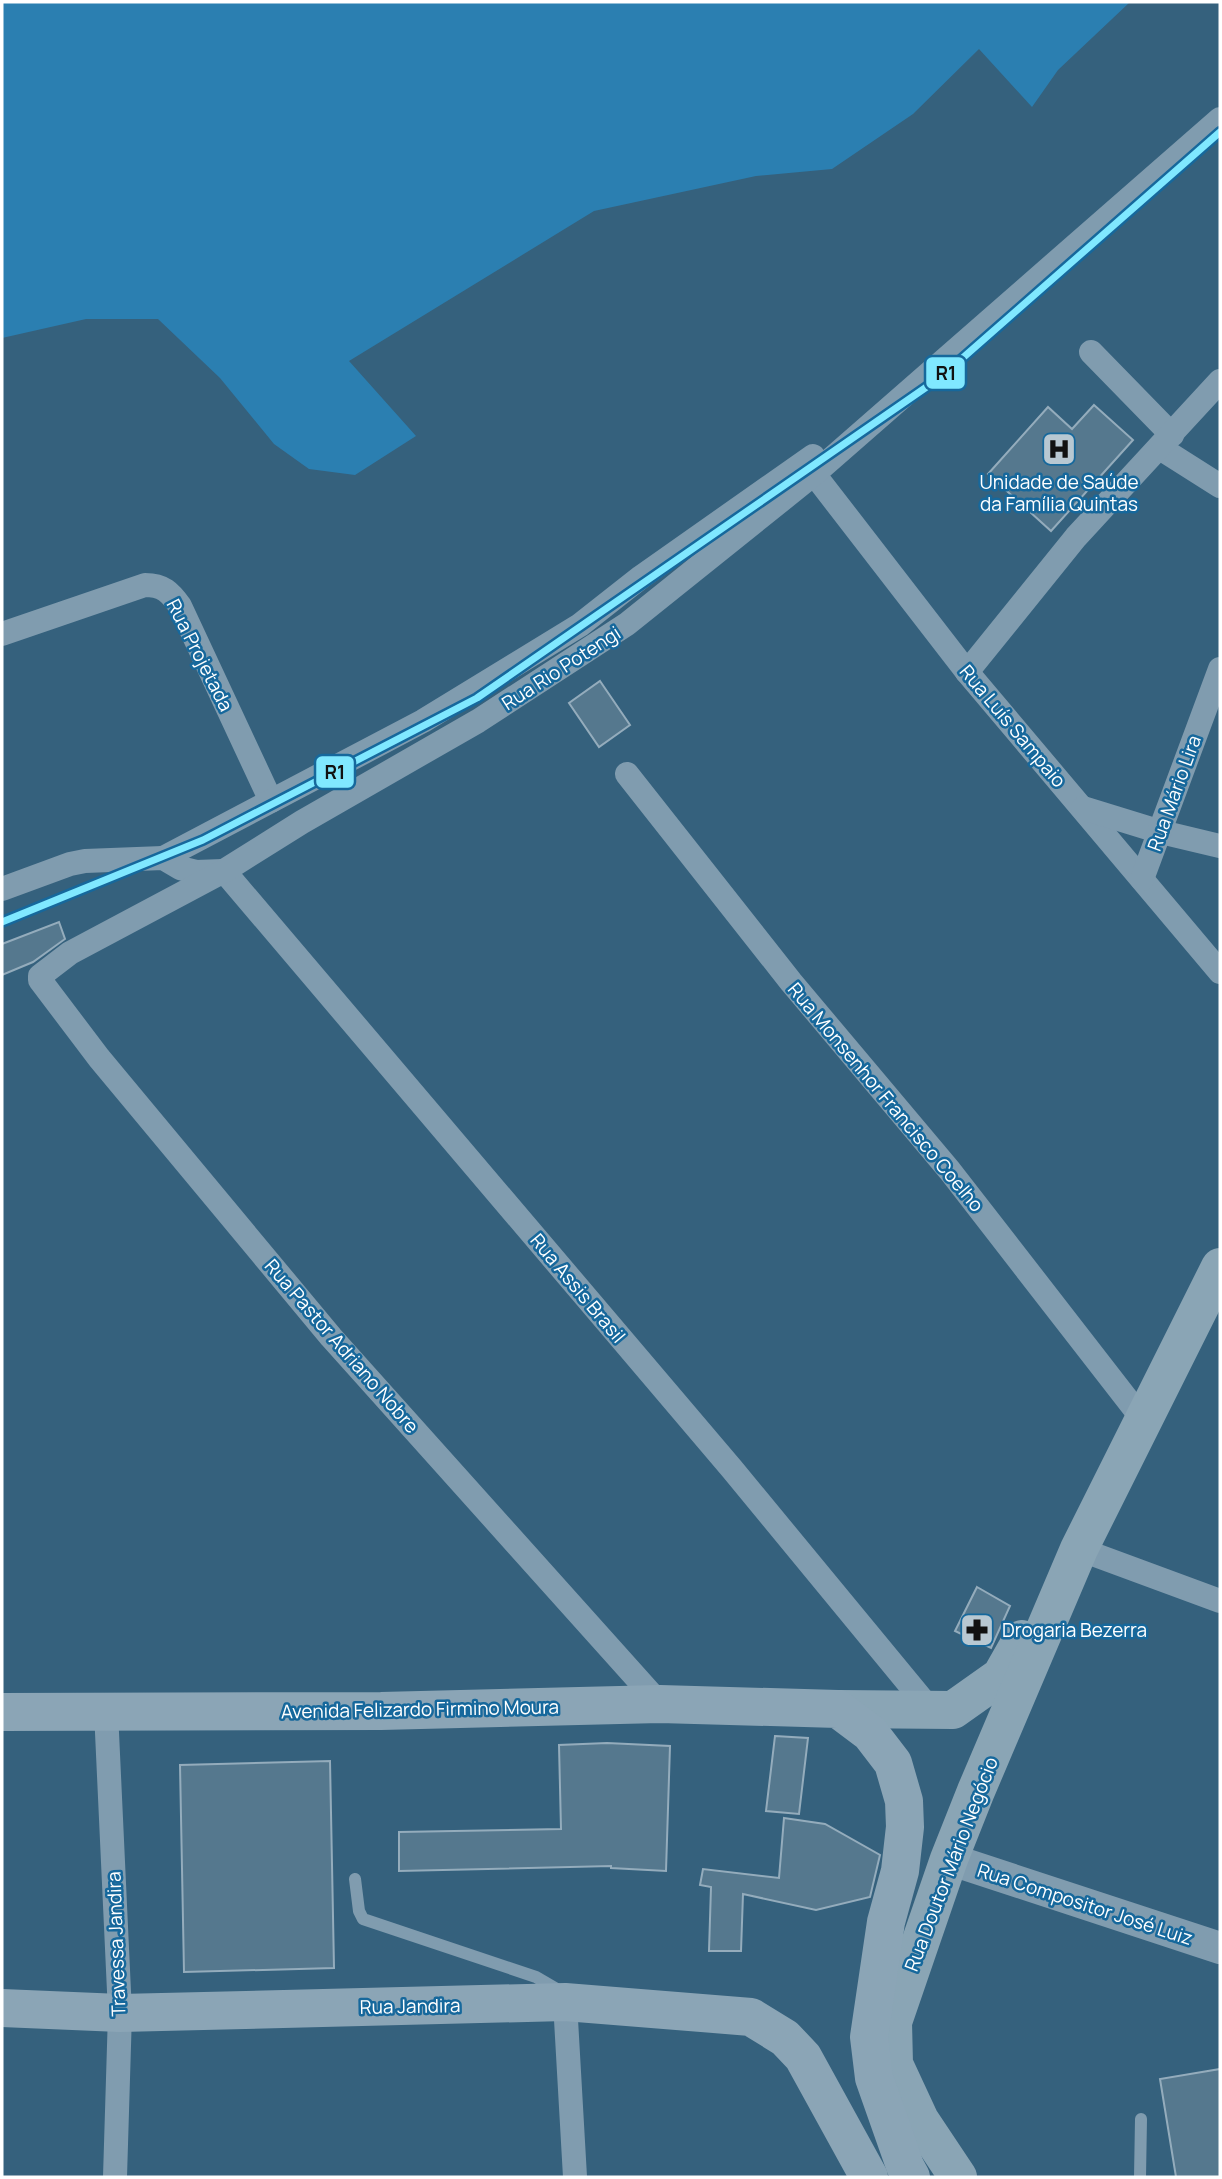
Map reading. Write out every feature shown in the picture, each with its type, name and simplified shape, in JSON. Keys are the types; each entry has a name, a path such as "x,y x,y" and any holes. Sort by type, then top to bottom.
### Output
{"highway":[{"name":"Avenida Felizardo Firmino Moura","path":"2,1712 381,1711 660,1704 838,1709"},
{"name":"Rua Doutor Mário Negócio","path":"838,1709 870,1733 893,1763 904,1801 905,1828 900,1871 886,1922 869,2037 874,2078 911,2177"},
{"name":"Rua Jandira","path":"2,2008 120,2012 565,2002 751,2017 785,2038 803,2057 869,2177"},
{"path":"874,2078 915,2138 934,2177"}],"main road":[{"name":"Rua Doutor Mário Negócio","path":"958,2177 920,2120 894,2064 893,2022 949,1859 1079,1549 1220,1267"},
{"name":"Rua Doutor Mário Negócio","path":"838,1709 953,1710 1001,1676 1050,1591 1079,1549"}],"street":[{"name":"Rua Rio Potengi","path":"40,976 70,953 224,871 302,822 478,721 627,624 814,474 1220,119"},
{"path":"1091,352 1166,441 1220,486"},
{"path":"967,672 1076,537 1220,381"},
{"name":"Rua Rio Potengi","path":"2,889 85,861 163,858 423,721 580,625 641,577 833,442 871,425"},
{"name":"Rua Luís Sampaio","path":"814,474 967,672 1220,972"},
{"name":"Rua Projetada","path":"2,634 145,585 158,585 170,592 180,606 271,801"},
{"name":"Rua Mário Lira","path":"1143,879 1220,668"},
{"name":"Rua Monsenhor Francisco Coelho","path":"627,774 791,982 950,1171 1144,1421"},
{"path":"1082,808 1161,832 1220,846"},
{"name":"Rua Rio Potengi","path":"163,858 180,868 195,872 224,871"},
{"name":"Rua Assis Brasil","path":"224,871 732,1469 929,1709"},
{"name":"Rua Pastor Adriano Nobre","path":"40,976 40,980 99,1058 331,1337 660,1704"},
{"path":"1079,1549 1220,1601"},
{"name":"Travessa Jandira","path":"106,1711 120,2012 116,2177"},
{"name":"Rua Compositor José Luiz","path":"949,1859 1220,1948"},
{"path":"565,2002 575,2177"}],"lane":[{"path":"355,1879 359,1911 363,1919 536,1977 560,1991 565,2002"},
{"path":"1140,2177 1141,2119"}],"shaded area":[{"path":"2,2 1130,2 1058,70 1032,107 979,49 913,114 832,169 756,176 594,211 349,361 416,436 355,475 309,469 274,444 220,378 158,319 86,319 2,338"}],"building":[{"path":"1094,405 1133,440 1051,531 988,474 1048,407 1072,429"},
{"path":"600,681 630,725 599,747 569,703"},
{"path":"59,922 65,939 33,962 2,975 2,944"},
{"path":"977,1587 1010,1606 991,1648 955,1631"},
{"path":"775,1736 808,1738 799,1814 766,1811"},
{"path":"607,1743 670,1746 666,1871 611,1866 399,1871 399,1832 561,1829 559,1745"},
{"path":"330,1761 334,1968 184,1972 180,1765"},
{"path":"784,1818 825,1824 880,1855 870,1897 816,1910 743,1894 741,1951 709,1951 711,1887 700,1885 703,1869 779,1878"},
{"path":"1220,2069 1220,2177 1176,2177 1160,2079"}],"transit line":[{"name":"R1","path":"2,922 203,840 477,698 941,377 1220,132"}],"place":[{"name":"Unidade de Saúde da Família Quintas","path":"1059,449"},
{"name":"Drogaria Bezerra","path":"977,1630"}]}
